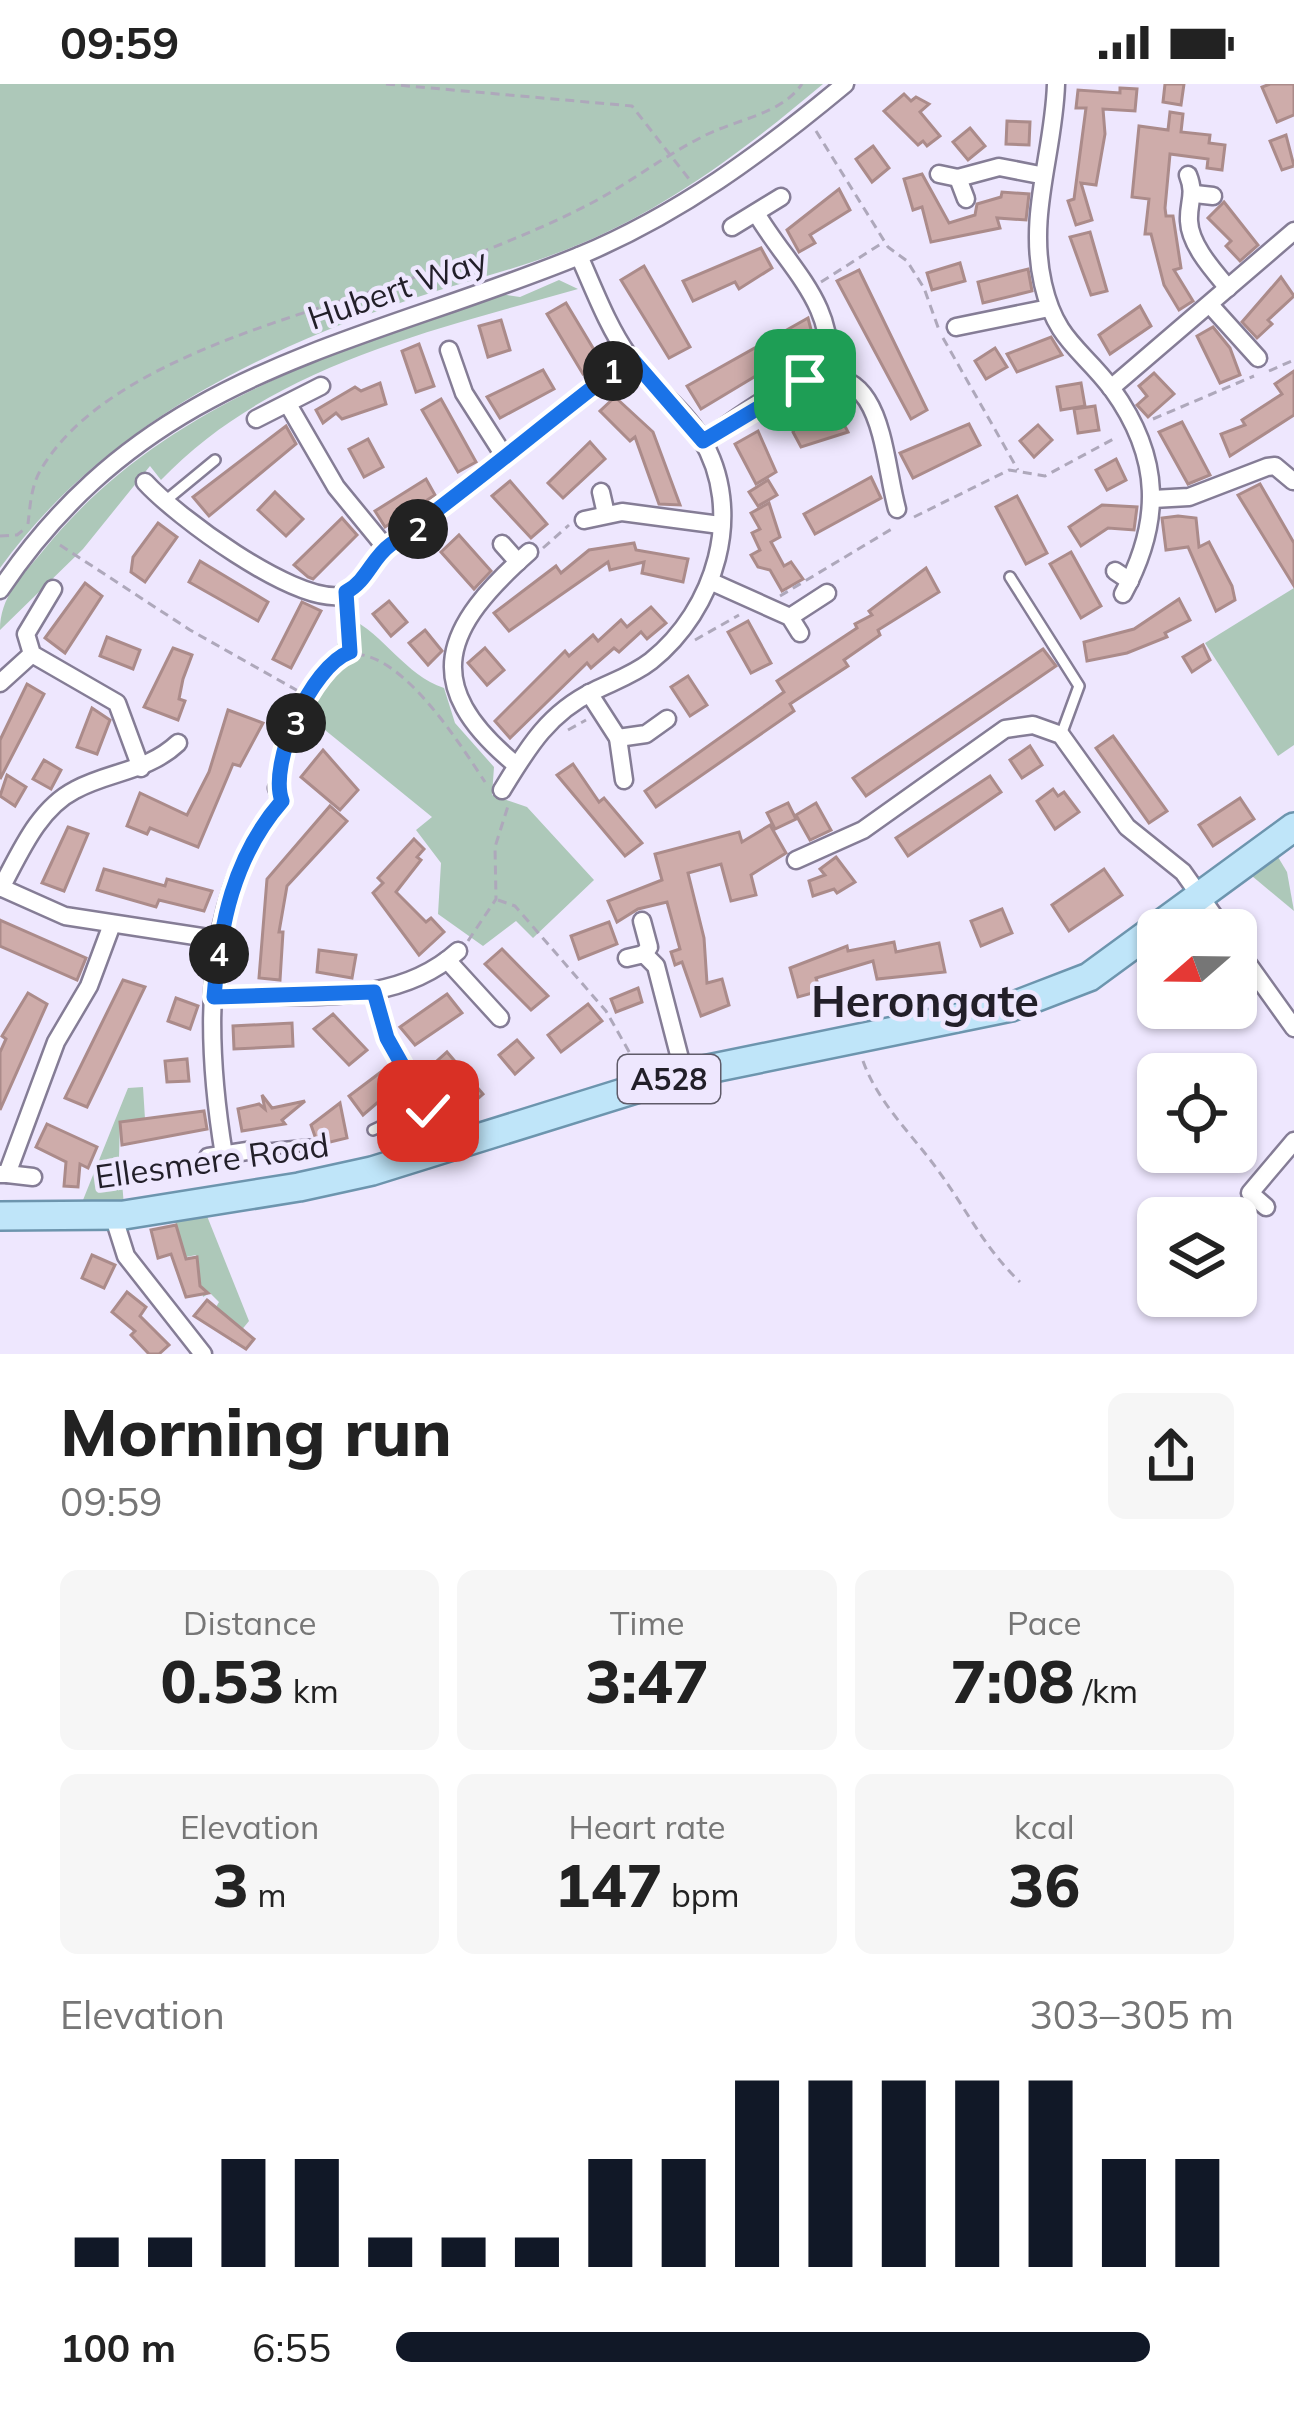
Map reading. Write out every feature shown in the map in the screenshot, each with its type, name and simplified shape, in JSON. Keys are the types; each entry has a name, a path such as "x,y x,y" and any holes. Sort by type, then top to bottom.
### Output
{"main road":[{"name":"Ellesmere Road","path":"0,1216 113,1215 372,1171 684,1074 1057,993 1089,977 1202,899 1294,826"}],"street":[{"name":"Hubert Way","path":"0,590 44,532 105,471 214,394 305,352 579,256 746,166 845,84"},
{"path":"1056,84 1040,175 1039,253 1049,308 1081,360 1111,388 1142,448 1153,499 1147,551 1123,582"},
{"path":"939,174 958,178 999,167 1040,175"},
{"path":"1188,175 1204,195 1188,216 1191,235 1228,288"},
{"path":"958,178 965,199"},
{"path":"732,227 781,197"},
{"path":"757,213 829,329 827,375"},
{"path":"1111,388 1294,232"},
{"path":"494,788 559,712 628,677 664,650 688,625 712,582 721,525 718,484 703,441 631,358 579,256"},
{"path":"1211,306 1258,358"},
{"path":"964,319 1001,321 1049,308"},
{"path":"449,350 464,393 503,454"},
{"path":"145,482 164,502 297,586 329,596 346,592 365,578 386,548 440,512 503,454 631,358"},
{"path":"703,441 805,380 827,375 866,398 897,509"},
{"path":"256,418 289,406 321,386"},
{"path":"289,406 337,488 386,548"},
{"path":"1153,499 1189,497 1278,461 1293,481"},
{"path":"601,492 606,514"},
{"path":"584,520 606,514 721,525"},
{"path":"502,544 524,557 472,608 454,675 469,723 515,764"},
{"path":"712,582 790,616 800,634"},
{"path":"53,589 26,634 32,654 117,703 141,768"},
{"path":"790,616 827,593"},
{"path":"0,683 32,654"},
{"path":"590,693 618,738 624,780"},
{"path":"618,738 646,734 668,719"},
{"path":"796,860 863,830 1005,729 1033,725 1061,735 1127,827 1183,872 1209,909"},
{"path":"178,743 141,768 61,799 40,821 0,888 33,906 111,927 221,940"},
{"path":"247,1150 216,1156 214,997 221,940 244,856 282,801 277,788"},
{"path":"642,921 649,947 635,956 656,966 684,1074"},
{"path":"33,1178 4,1174 56,1042 89,986 111,927"},
{"path":"214,997 374,992 404,984 453,956 500,1018"},
{"path":"1257,976 1294,1028"},
{"path":"374,992 377,1016 420,1110"},
{"path":"1266,1207 1242,1187 1294,1141"},
{"path":"113,1215 126,1256 203,1354"}],"lane":[{"path":"164,502 215,460"},
{"path":"1010,577 1079,686 1061,735"},
{"path":"373,1130 420,1110"},
{"path":"247,1150 309,1145"}],"path":[{"path":"386,84 632,106 649,122 699,195"},
{"path":"0,536 17,535 28,526 39,472 59,447 89,418 151,375 235,335 432,271 547,224 721,127 789,103 802,84"},
{"path":"806,116 884,242 907,261 924,288 959,374 1019,472"},
{"path":"809,290 884,242"},
{"path":"524,557 550,546 561,527 584,520"},
{"path":"44,532 190,630 307,696"},
{"path":"346,592 350,652"},
{"path":"277,788 307,696 326,665 350,652 378,657 408,685 494,788"},
{"path":"496,899 515,906 606,1011 644,1086"},
{"path":"854,1037 873,1088 940,1172 989,1253 1020,1282"}],"green space":[{"path":"0,84 823,84 708,173 613,229 535,261 340,325 230,375 128,440 81,478 0,568"},
{"path":"559,280 578,289 355,358 251,408 161,480 150,466 83,549 0,630 13,588 88,501 194,422 251,391 373,339 500,294 520,297"},
{"path":"1294,588 1294,745 1278,756 1205,643"},
{"path":"348,617 418,674 444,688 455,723 494,767 492,795 527,807 594,880 533,938 516,921 483,946 438,914 441,863 416,830 432,817 309,717"},
{"path":"1278,857 1287,872 1294,911 1252,876"},
{"path":"143,1087 145,1119 120,1122 119,1157 107,1159 109,1171 121,1170 124,1206 81,1205 128,1088"},
{"path":"207,1216 249,1321 231,1343 236,1329 210,1293 203,1297 196,1255 176,1259 183,1250 175,1221"}],"building":[{"path":"1165,84 1184,84 1181,105 1163,102"},
{"path":"1294,84 1294,115 1277,122 1262,87"},
{"path":"1120,88 1137,89 1135,111 1103,109 1105,134 1096,185 1081,183 1092,220 1076,225 1068,201 1074,199 1086,108 1076,108 1078,90 1120,93"},
{"path":"904,94 911,101 916,97 929,104 920,112 940,136 927,146 923,141 918,145 884,111"},
{"path":"1170,112 1183,114 1181,132 1210,135 1209,143 1225,145 1222,170 1207,168 1208,159 1170,154 1165,208 1166,216 1173,216 1181,268 1174,270 1193,301 1179,310 1164,285 1151,234 1145,234 1149,199 1132,197 1139,126 1168,130"},
{"path":"1007,121 1030,122 1029,145 1006,144"},
{"path":"970,128 985,146 968,160 953,142"},
{"path":"1286,135 1294,166 1282,170 1270,141"},
{"path":"873,146 889,168 872,182 856,159"},
{"path":"922,174 949,223 975,215 977,204 1001,197 1002,192 1029,194 1026,220 997,218 1000,228 931,242 922,207 913,210 904,179"},
{"path":"839,189 850,210 810,235 815,243 799,252 787,230"},
{"path":"1224,202 1258,245 1240,261 1226,246 1231,241 1208,218"},
{"path":"1090,232 1107,291 1091,295 1070,237"},
{"path":"761,248 772,268 739,289 735,282 693,301 683,281"},
{"path":"960,263 965,281 932,290 927,273"},
{"path":"644,266 690,347 669,358 621,280"},
{"path":"1028,269 1032,291 983,303 978,282"},
{"path":"859,270 927,410 911,419 837,281"},
{"path":"1281,277 1294,296 1268,320 1272,324 1257,338 1242,322"},
{"path":"566,303 602,363 583,374 547,314"},
{"path":"1140,306 1151,326 1110,354 1099,335"},
{"path":"808,318 814,341 701,409 687,386"},
{"path":"501,320 510,350 488,357 479,326"},
{"path":"1213,327 1230,348 1240,375 1220,383 1197,336"},
{"path":"1051,337 1062,355 1017,372 1007,354"},
{"path":"419,344 434,386 416,392 402,351"},
{"path":"995,348 1007,367 986,379 975,361"},
{"path":"543,370 554,389 500,418 487,397"},
{"path":"1294,371 1294,415 1230,456 1221,434 1245,425 1242,420 1282,394 1275,384"},
{"path":"1154,373 1174,394 1148,417 1137,405 1147,396 1139,386"},
{"path":"380,383 386,404 342,419 336,413 323,423 316,410 355,387 361,391"},
{"path":"1081,383 1085,406 1061,410 1057,387"},
{"path":"615,397 653,432 680,505 659,504 635,437 630,441 600,411"},
{"path":"441,399 476,462 458,472 422,410"},
{"path":"1095,406 1099,430 1078,433 1074,409"},
{"path":"836,409 848,432 801,447 793,432 797,425"},
{"path":"1182,422 1210,475 1188,484 1159,432"},
{"path":"969,424 980,445 913,478 900,453"},
{"path":"1038,425 1052,440 1034,457 1020,441"},
{"path":"286,426 296,444 209,516 193,497"},
{"path":"758,431 776,472 756,484 735,444"},
{"path":"368,439 383,467 364,477 349,449"},
{"path":"590,442 605,459 563,498 548,483"},
{"path":"1116,459 1126,480 1107,490 1096,470"},
{"path":"871,477 881,498 815,534 804,514"},
{"path":"426,479 435,495 385,527 375,511"},
{"path":"768,480 777,495 758,506 749,492"},
{"path":"510,481 547,524 531,538 492,496"},
{"path":"1260,484 1294,543 1294,586 1238,495"},
{"path":"275,492 303,519 286,536 258,510"},
{"path":"1017,496 1047,553 1026,564 996,507"},
{"path":"769,503 780,537 771,542 784,566 791,562 803,579 782,591 770,570 758,567 751,555 760,550 752,533 760,529 751,513"},
{"path":"1102,505 1137,507 1134,530 1108,528 1081,546 1069,527"},
{"path":"342,518 357,535 313,579 308,577 294,565"},
{"path":"1162,518 1196,518 1199,547 1209,542 1232,586 1235,600 1216,611 1188,547 1166,550"},
{"path":"158,523 177,537 145,582 131,572 133,557"},
{"path":"459,535 491,571 474,589 441,552"},
{"path":"634,543 636,550 688,559 683,582 642,573 644,562 610,570 608,562 509,631 494,613 556,566 561,573 589,550"},
{"path":"1071,552 1101,606 1081,618 1050,564"},
{"path":"200,561 268,602 258,621 189,582"},
{"path":"926,568 939,592 878,630 880,635 844,660 848,666 790,704 794,711 656,807 645,791 784,692 777,681 857,628 855,624 872,615 869,611"},
{"path":"85,583 102,596 65,653 45,638"},
{"path":"1179,599 1190,620 1165,633 1167,637 1127,653 1087,661 1084,642 1134,629"},
{"path":"389,601 407,622 391,636 373,614"},
{"path":"302,602 321,611 291,668 273,659"},
{"path":"651,607 666,623 647,639 641,632 619,652 614,648 591,668 587,663 510,738 495,721 565,651 569,656 593,635 598,641 621,620 627,627"},
{"path":"748,621 771,663 751,673 728,632"},
{"path":"425,630 442,651 428,665 409,643"},
{"path":"107,637 140,650 133,669 100,656"},
{"path":"1203,645 1210,660 1192,672 1183,657"},
{"path":"173,648 192,655 183,679 179,699 185,701 178,720 144,707"},
{"path":"485,648 504,670 487,685 468,663"},
{"path":"1043,649 1056,666 866,796 853,778"},
{"path":"688,676 707,705 690,716 671,687"},
{"path":"27,684 44,694 0,779 0,740"},
{"path":"92,708 110,720 97,754 77,747"},
{"path":"228,710 263,723 240,766 233,764 198,847 150,828 147,834 127,826 140,793 187,815 209,772"},
{"path":"1113,736 1167,811 1149,823 1096,748"},
{"path":"1030,746 1042,765 1022,778 1010,760"},
{"path":"323,750 358,790 340,810 301,777"},
{"path":"44,760 61,770 51,789 33,779"},
{"path":"573,764 599,802 604,798 642,843 625,856 557,775"},
{"path":"7,775 26,787 15,806 0,796"},
{"path":"990,776 1001,792 908,856 896,838"},
{"path":"1053,789 1058,796 1064,792 1079,812 1055,829 1037,801"},
{"path":"1240,798 1254,819 1213,846 1199,825"},
{"path":"788,803 796,819 775,829 767,813"},
{"path":"816,803 831,830 810,840 796,815"},
{"path":"330,806 347,821 287,886 279,932 283,932 280,980 259,978 267,879"},
{"path":"770,825 786,853 751,875 756,895 731,901 721,864 688,873 704,938 707,983 722,979 729,1005 701,1016 682,962 675,965 671,952 680,949 667,902 638,909 617,922 608,901 662,880 655,854 739,832 742,842"},
{"path":"68,827 88,834 64,891 42,883"},
{"path":"414,839 424,849 417,857 421,860 396,892 426,922 431,918 444,932 419,955 373,893 383,883 378,878"},
{"path":"836,857 855,882 837,893 834,889 813,896 809,881 825,875 820,869"},
{"path":"104,869 165,886 167,879 212,891 204,911 159,900 156,907 97,890"},
{"path":"1104,869 1122,895 1069,931 1052,905"},
{"path":"1002,909 1012,933 981,946 971,921"},
{"path":"0,920 86,958 77,980 0,946"},
{"path":"609,922 617,944 579,959 571,936"},
{"path":"894,942 896,952 939,943 945,972 877,979 873,961 816,978 820,991 798,997 790,968 847,946 848,951"},
{"path":"502,949 548,996 531,1010 485,964"},
{"path":"319,950 356,955 352,978 317,972"},
{"path":"123,980 145,987 87,1107 65,1098"},
{"path":"638,988 642,1002 616,1012 611,999"},
{"path":"28,993 47,1004 0,1110 0,1052 6,1039 2,1036"},
{"path":"447,994 462,1013 415,1045 400,1027"},
{"path":"176,998 198,1006 190,1029 168,1021"},
{"path":"588,1004 602,1021 561,1052 548,1035"},
{"path":"333,1014 367,1050 349,1065 314,1029"},
{"path":"292,1023 293,1046 234,1049 233,1026"},
{"path":"517,1040 533,1058 515,1074 499,1055"},
{"path":"447,1052 483,1094 466,1109 429,1068"},
{"path":"187,1059 189,1081 167,1082 165,1061"},
{"path":"385,1069 397,1086 363,1115 349,1096"},
{"path":"262,1095 272,1108 305,1101 282,1120 285,1124 242,1131 238,1109 259,1104 265,1109"},
{"path":"340,1103 347,1138 318,1145 311,1125"},
{"path":"204,1111 207,1129 122,1145 120,1122"},
{"path":"47,1124 97,1147 88,1168 80,1164 78,1187 64,1186 66,1162 36,1147"},
{"path":"176,1225 186,1259 197,1257 200,1286 208,1293 186,1297 171,1254 158,1258 151,1230"},
{"path":"92,1255 115,1265 104,1288 82,1278"},
{"path":"127,1292 146,1307 140,1316 169,1345 159,1354 149,1354 131,1335 135,1331 112,1312"},
{"path":"207,1300 254,1339 246,1349 194,1316"}],"district":[{"name":"Herongate","path":"925,1000"}],"route":[{"path":"428,1111 377,1016 374,992 214,997 231,889 259,830 282,801 276,781 307,696 326,665 350,652 352,625 346,592 365,578 386,548 440,512 503,454 631,358 703,441 805,380"}]}
